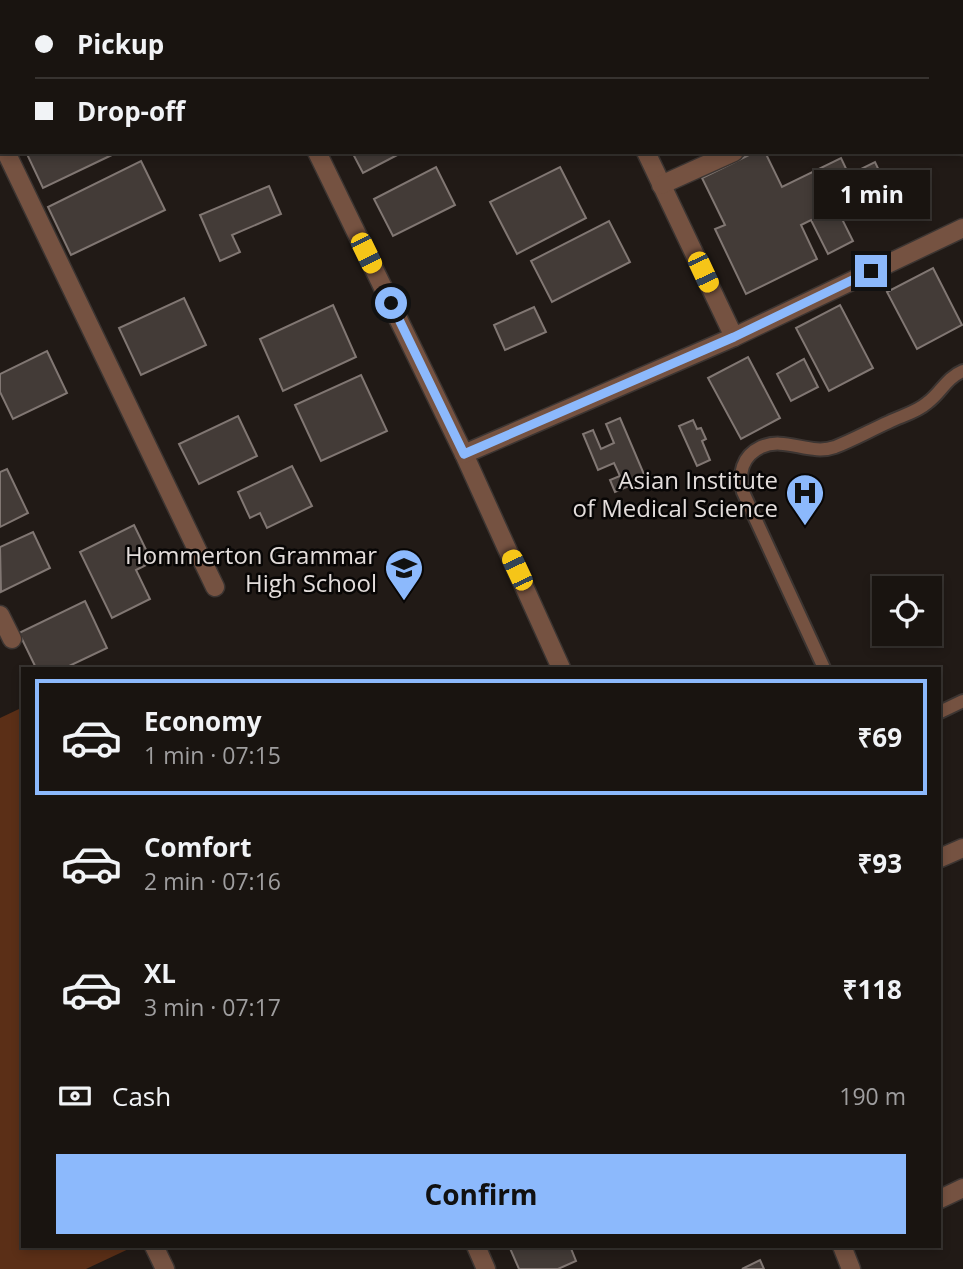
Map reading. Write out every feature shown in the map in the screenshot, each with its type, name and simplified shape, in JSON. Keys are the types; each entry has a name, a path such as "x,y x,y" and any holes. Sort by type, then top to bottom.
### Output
{"street":[{"path":"7,154 215,587"},
{"path":"318,154 464,454 561,667"},
{"path":"647,154 734,337"},
{"path":"661,185 730,154"},
{"path":"464,454 734,337 963,228"},
{"path":"0,615 12,639"},
{"path":"941,858 963,848"},
{"path":"941,1199 963,1188"},
{"path":"155,1248 165,1269"},
{"path":"477,1248 486,1269"},
{"path":"843,1248 851,1269"}],"lane":[{"path":"824,667 743,492 741,468 747,457 759,447 768,444 778,443 812,450 833,448 926,404 950,378 963,371"},
{"path":"941,712 963,701"}],"shaded area":[{"path":"19,709 21,712 21,1248 131,1248 86,1269 0,1269 0,718"}],"building":[{"path":"27,154 114,154 43,188"},
{"path":"353,154 399,154 363,173"},
{"path":"751,154 766,154 782,187 841,158 849,175 875,162 884,181 835,205 853,241 828,254 811,220 801,225 817,259 746,294 715,229 725,225 702,178"},
{"path":"141,161 165,210 71,255 48,207"},
{"path":"436,167 455,205 393,236 374,199"},
{"path":"560,167 586,218 517,254 490,202"},
{"path":"269,186 281,214 232,235 240,252 220,261 200,215"},
{"path":"609,221 630,262 552,302 531,261"},
{"path":"933,268 962,325 917,349 887,292"},
{"path":"184,298 206,345 141,375 119,328"},
{"path":"333,305 356,357 283,391 260,339"},
{"path":"840,305 873,368 829,391 796,328"},
{"path":"534,307 546,332 505,350 494,325"},
{"path":"47,351 67,393 13,419 0,392 0,374"},
{"path":"748,357 780,418 741,439 708,378"},
{"path":"804,359 818,387 791,401 777,374"},
{"path":"361,375 387,431 321,461 295,405"},
{"path":"238,416 257,456 199,484 179,444"},
{"path":"620,418 646,479 615,492 610,480 620,476 614,463 598,470 583,434 593,430 601,449 614,443 606,424"},
{"path":"693,420 706,439 702,441 710,460 697,466 679,426"},
{"path":"292,466 312,506 267,528 260,513 250,518 238,492"},
{"path":"7,469 28,513 0,527 0,472"},
{"path":"134,525 152,562 136,570 150,599 112,618 80,552"},
{"path":"33,532 50,568 1,592 0,547"},
{"path":"85,601 107,648 67,667 36,667 19,633"},
{"path":"510,1248 571,1248 576,1261 558,1269 519,1269"},
{"path":"760,1260 764,1269 742,1269"}],"place":[{"name":"Asian Institute of Medical Science","path":"805,527"},
{"name":"Hommerton Grammar High School","path":"404,602"}],"route":[{"path":"391,303 464,454 734,337 871,271"}]}
